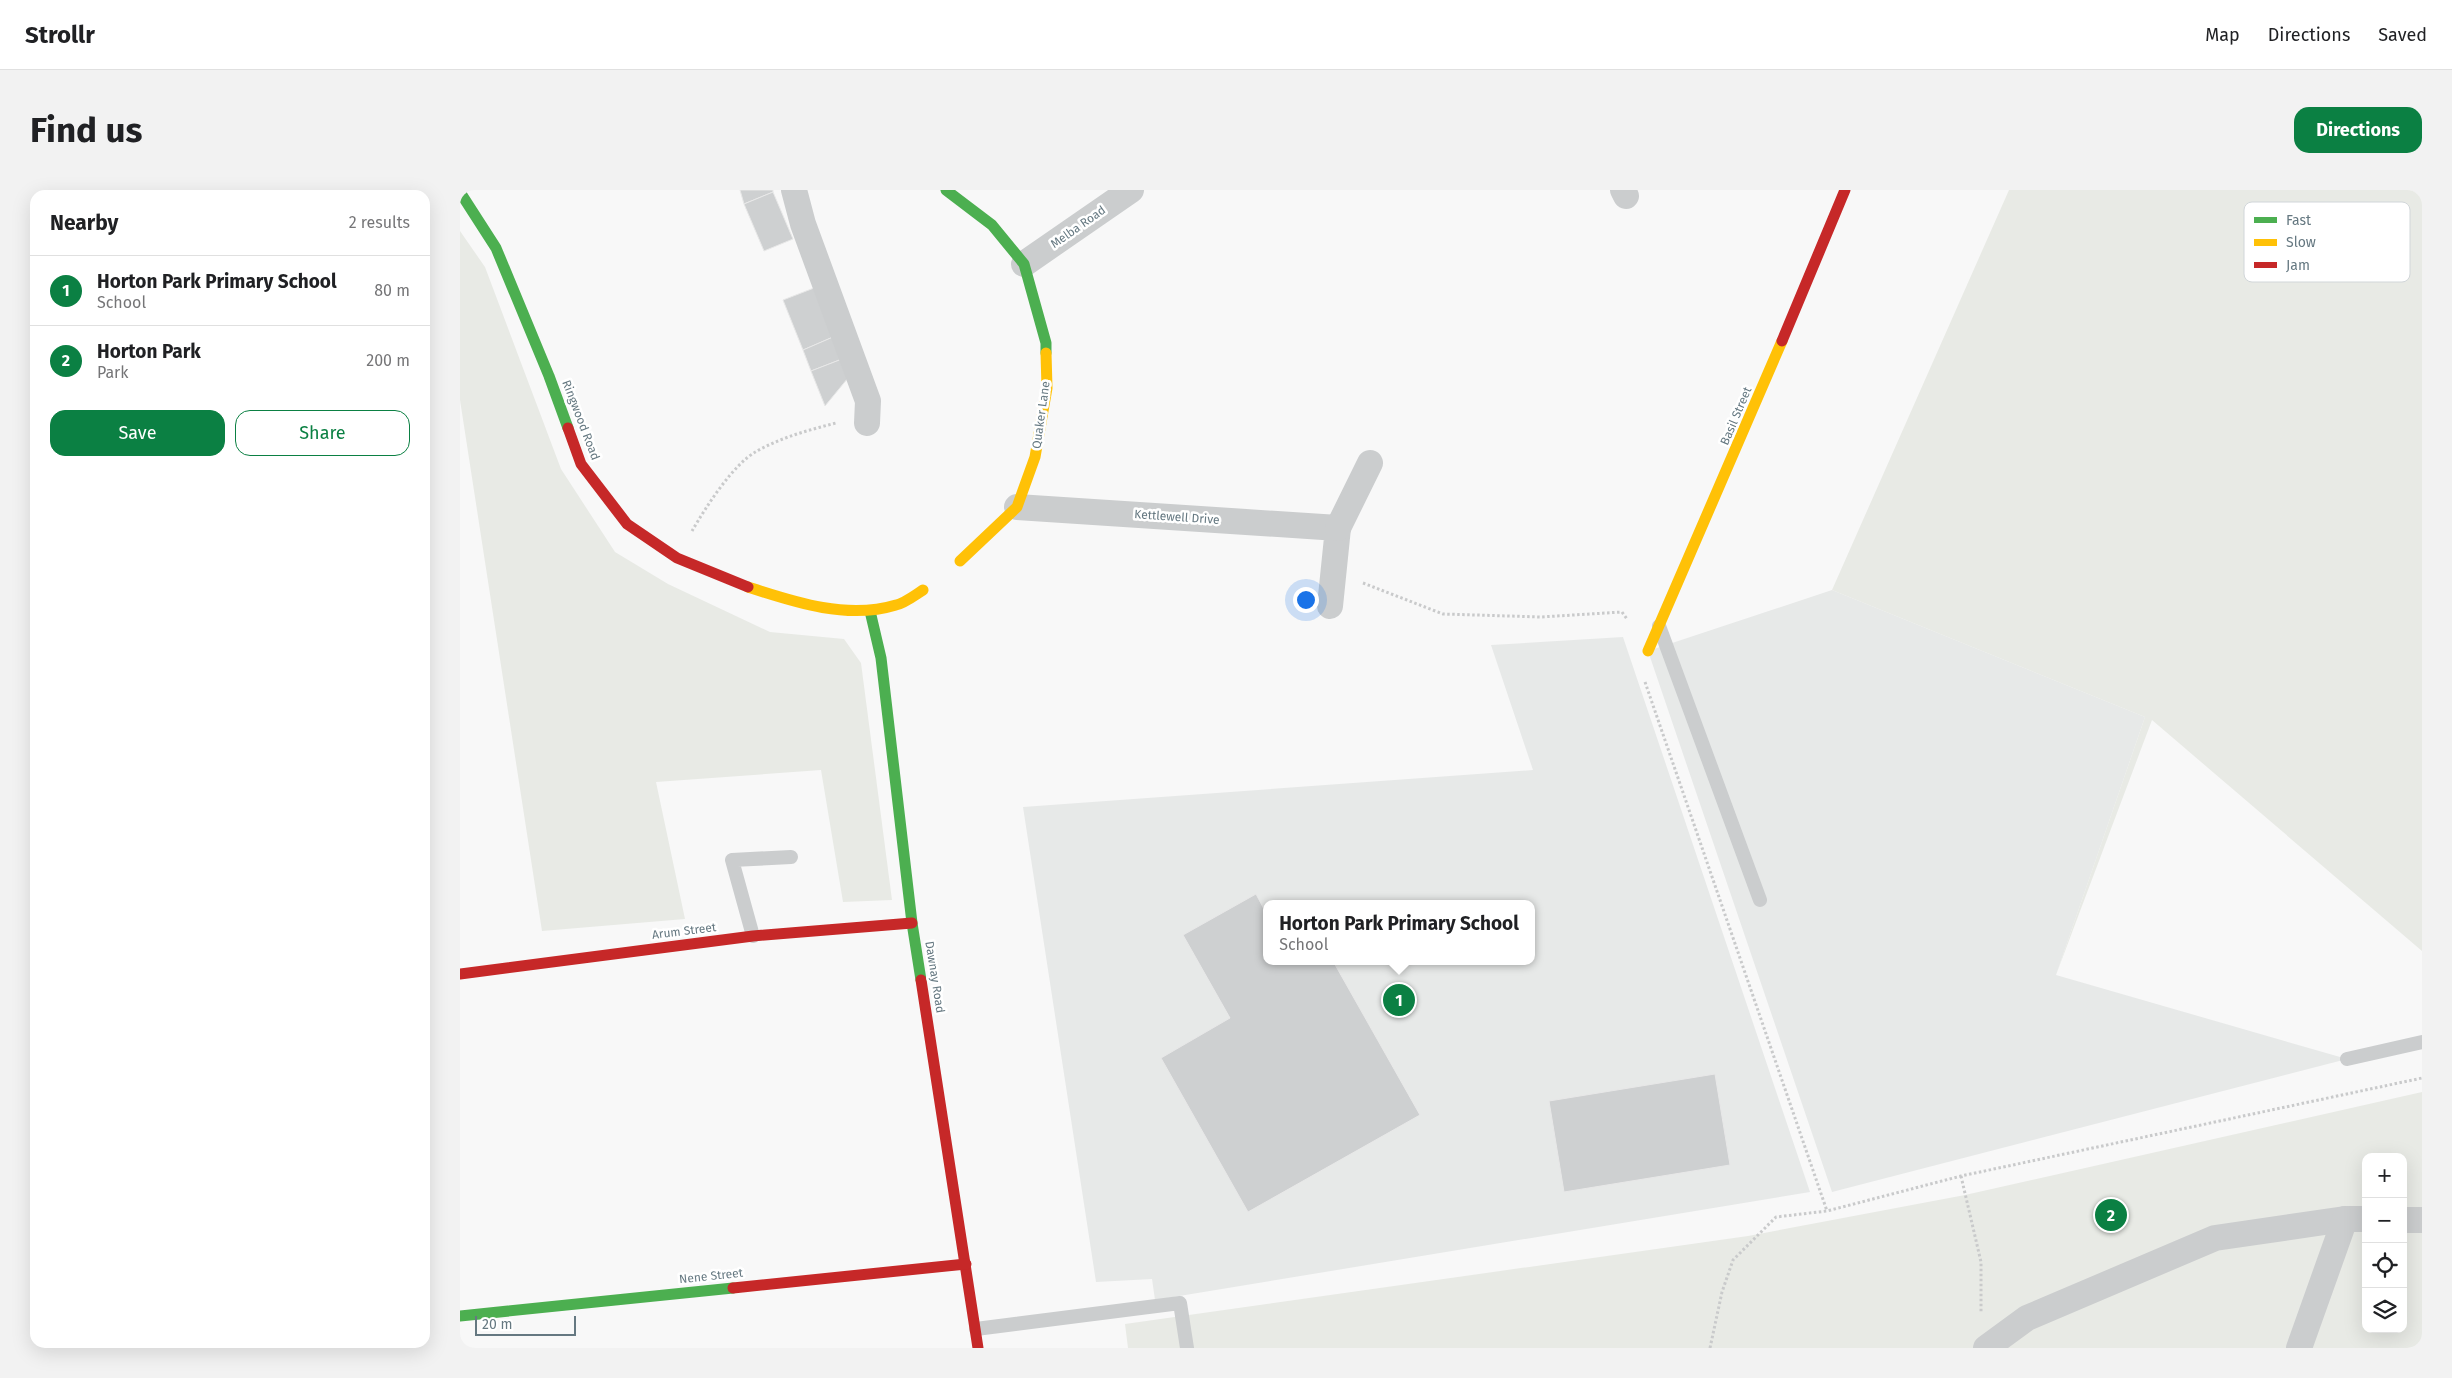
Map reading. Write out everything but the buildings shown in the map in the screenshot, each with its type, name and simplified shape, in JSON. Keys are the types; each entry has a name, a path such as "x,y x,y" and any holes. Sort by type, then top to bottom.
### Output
{"street":[{"path":"794,190 803,224 868,401 867,424"},
{"name":"Quaker Lane","path":"946,190 992,225 1024,264 1046,343 1047,388 1035,457 1017,507 960,561"},
{"name":"Melba Road","path":"1024,264 1131,190"},
{"name":"Basil Street","path":"1648,651 1733,458 1845,190"},
{"name":"Ringwood Road","path":"460,192 496,248 549,376 581,464 627,524 677,558 734,582 803,605 870,610"},
{"path":"1330,606 1335,572 1338,528 1370,463"},
{"name":"Kettlewell Drive","path":"1017,507 1338,528"},
{"path":"870,610 898,605 923,590"},
{"name":"Dawnay Road","path":"870,610 881,658 912,923 978,1348"},
{"name":"Arum Street","path":"460,974 753,936 912,923"},
{"path":"1986,1348 2027,1318 2215,1238 2355,1219"},
{"path":"2299,1348 2355,1219"},
{"path":"2407,1220 2422,1220"},
{"name":"Nene Street","path":"460,1316 966,1264"}],"lane":[{"path":"1659,626 1760,900"},
{"path":"753,936 732,860 791,856"},
{"path":"2347,1059 2422,1042"},
{"path":"976,1329 1180,1303 1186,1348"}],"path":[{"path":"677,558 724,482 755,452 793,434 838,422 867,424"},
{"path":"1335,572 1443,614 1541,617 1622,612 1648,651 1639,662 1827,1211"},
{"path":"1710,1348 1722,1292 1733,1260 1776,1218 1827,1211 1961,1176 2422,1078"},
{"path":"1961,1176 1981,1262 1981,1319"}],"shaded area":[{"path":"2009,190 2422,190 2422,951 2152,720 2056,975 2145,717 1832,590"},
{"path":"460,231 485,267 561,469 615,552 668,584 770,632 844,639 861,663 892,900 843,902 821,770 656,782 685,919 542,931 460,400"},
{"path":"1832,590 2145,717 2056,975 2347,1059 1832,1192 1648,651"},
{"path":"1623,637 1810,1192 1155,1300 1152,1279 1096,1282 1023,807 1533,770 1491,645"},
{"path":"2422,1092 2422,1348 1128,1348 1125,1324 1748,1236 1965,1195"}],"traffic: fast":[{"path":"946,190 992,225 1024,264 1046,343 1046,353"},
{"path":"460,192 496,248 549,376 568,428"},
{"path":"870,611 881,658 912,923 921,980"},
{"path":"460,1316 733,1288"}],"traffic: slow":[{"path":"1648,651 1782,341"},
{"path":"960,561 1017,507 1035,457 1047,388 1046,353"},
{"path":"748,587 802,603 840,610 859,611 899,604 923,590"}],"traffic: jam":[{"path":"1782,341 1845,190"},
{"path":"568,428 581,464 627,524 677,558 748,587"},
{"path":"460,974 753,936 912,923"},
{"path":"921,980 978,1348"},
{"path":"733,1288 966,1264"}],"place":[{"name":"Horton Park Primary School","path":"1399,1000"},
{"name":"Horton Park","path":"2111,1215"}]}
